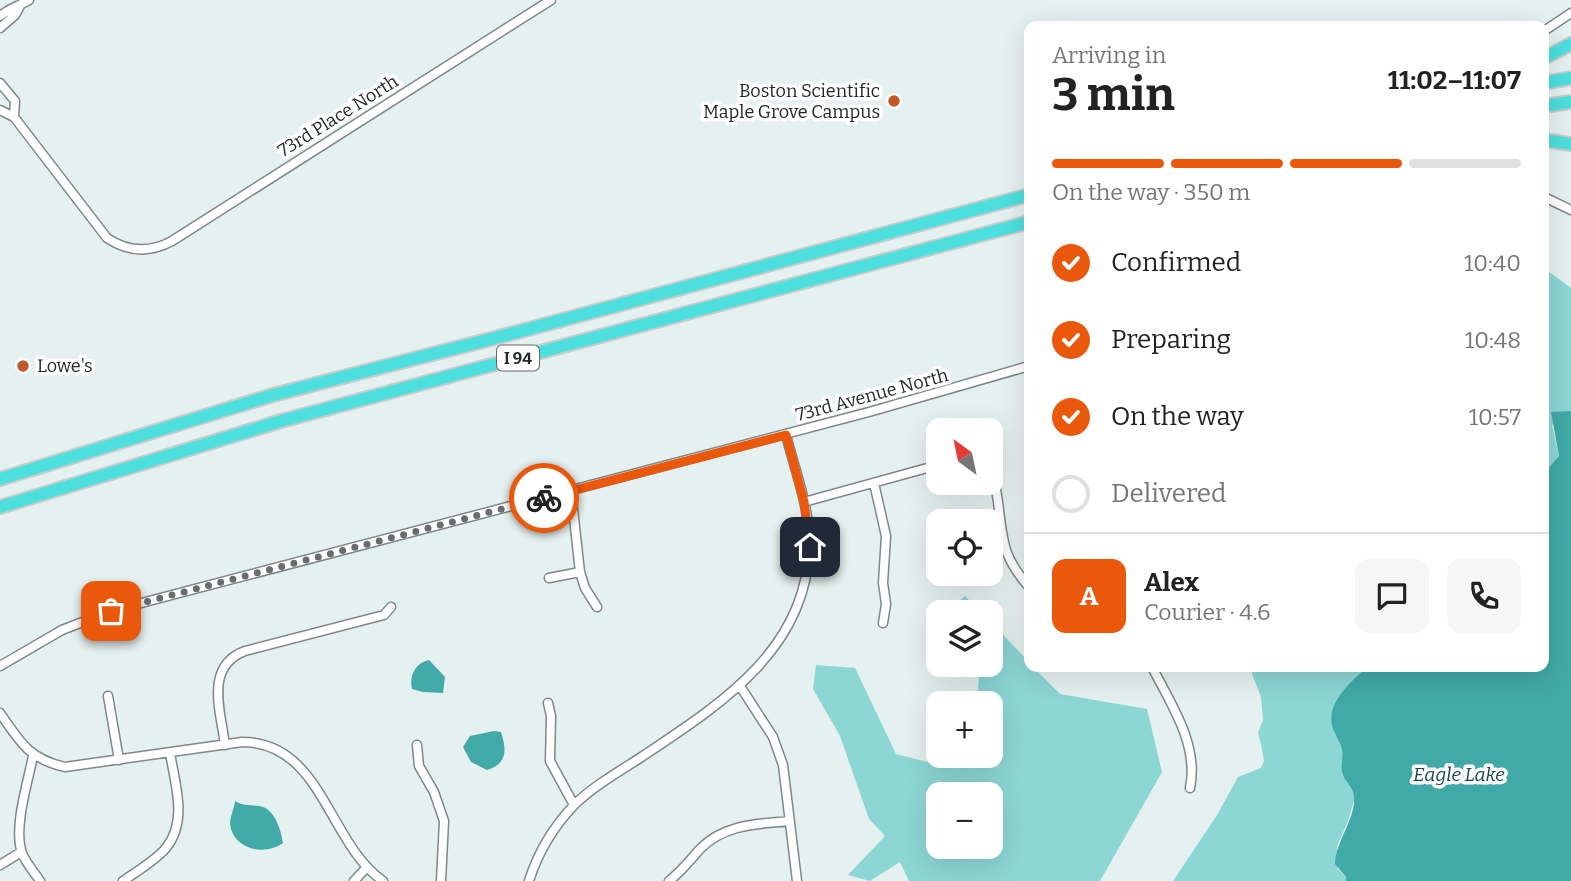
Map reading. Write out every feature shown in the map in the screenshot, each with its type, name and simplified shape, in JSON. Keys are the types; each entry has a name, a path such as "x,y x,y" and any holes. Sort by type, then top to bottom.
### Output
{"highway":[{"path":"1549,55 1571,44"},
{"path":"1549,82 1571,78"},
{"path":"1549,105 1571,102"},
{"path":"1549,141 1571,145"},
{"name":"I 94","path":"0,478 273,395 505,336 1024,196"},
{"name":"I 94","path":"3,508 281,421 1024,223"}],"street":[{"path":"0,28 29,0"},
{"name":"73rd Place North","path":"15,117 107,238 125,248 159,248 551,0"},
{"path":"0,16 10,7 20,6"},
{"path":"1549,28 1571,13"},
{"path":"0,83 15,102 15,117 0,110"},
{"path":"1549,199 1571,210"},
{"name":"73rd Avenue North","path":"0,666 62,630 111,611 786,435 1024,367"},
{"path":"529,881 540,852 574,805 604,781 707,713 740,686 784,633 795,613 802,591 810,547 804,502 786,435"},
{"path":"804,502 926,469"},
{"path":"874,483 886,536 883,583 886,604 883,623"},
{"path":"571,491 580,572 585,588 597,607"},
{"path":"997,495 1006,555 1024,581"},
{"path":"549,578 580,572"},
{"path":"225,745 218,678 227,661 245,651 384,615 391,607"},
{"path":"1155,672 1182,726 1188,744 1193,772 1190,788"},
{"path":"740,686 765,724 783,765 797,881"},
{"path":"108,696 119,760"},
{"path":"548,703 551,716 550,761 574,805"},
{"path":"0,713 33,756 65,766 242,742 262,744 282,751 294,760 367,867 383,881"},
{"path":"417,745 419,765 434,792 444,821 441,881"},
{"path":"123,881 165,849 176,828 179,806 170,753"},
{"path":"33,756 21,818 21,852 40,881"},
{"path":"669,881 683,870 709,841 720,834 751,824 789,821"},
{"path":"0,865 21,852"},
{"path":"354,881 367,867"}],"shaded area":[{"path":"1549,272 1571,288 1571,411 1552,425 1559,456 1549,467"},
{"path":"1003,635 1024,657 1024,672 1038,672 1060,694 1147,709 1162,772 1100,881 909,881 900,862 870,881 848,875 885,836 869,819 840,736 813,689 816,665 855,668 896,754 926,762 926,768 1003,768 1003,691 978,691 979,677 1003,677"},
{"path":"1362,672 1343,691 1342,774 1352,786 1355,797 1337,846 1338,869 1346,877 1346,881 1173,881 1217,815 1238,777 1261,768 1264,761 1258,732 1263,720 1261,697 1252,674"}],"water":[{"name":"Eagle Lake","path":"1571,411 1571,881 1346,881 1346,877 1335,864 1352,813 1354,796 1342,772 1341,747 1331,716 1337,700 1348,685 1362,672 1549,672 1549,467 1559,456 1551,412"},
{"path":"429,660 445,677 443,693 412,689 414,671"},
{"path":"501,732 504,756 498,764 487,770 471,762 463,747 470,736"},
{"path":"235,801 268,809 277,822 283,843 261,850 240,842 230,825"}],"way so far":[{"path":"111,611 544,498"}],"place":[{"name":"Boston Scientific Maple Grove Campus","path":"894,101"},
{"name":"Lowe's","path":"23,366"}],"route":[{"path":"544,498 786,435 804,502 810,547"}]}
